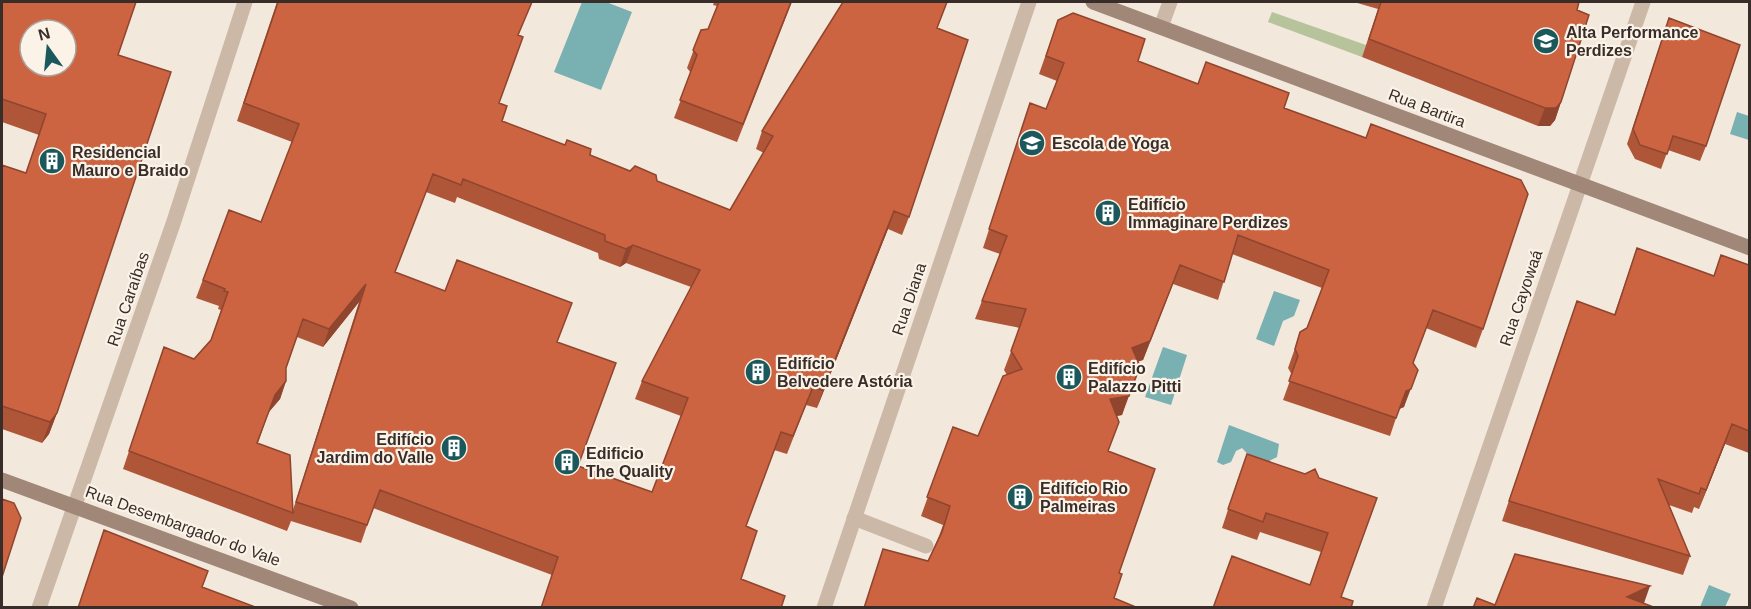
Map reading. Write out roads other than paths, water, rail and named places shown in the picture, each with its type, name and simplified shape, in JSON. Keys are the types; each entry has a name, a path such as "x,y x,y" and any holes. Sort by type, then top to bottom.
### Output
{"street":[{"name":"Rua Caraíbas","path":"39,608 173,224 245,2"},
{"name":"Rua Diana","path":"824,608 1029,2"},
{"name":"Rua Bartira","path":"1093,2 1749,248"},
{"path":"1161,27 1170,2"},
{"name":"Rua Cayowaá","path":"1434,608 1643,2"},
{"name":"Rua Desembargador do Vale","path":"2,480 351,608"},
{"path":"854,518 926,546"}],"water":[{"path":"582,2 606,2 632,12 601,90 554,72"},
{"path":"1737,112 1749,116 1749,140 1730,134"},
{"path":"1274,291 1300,300 1294,316 1283,321 1274,346 1256,339"},
{"path":"1163,347 1187,355 1171,405 1145,397"},
{"path":"1229,425 1279,444 1277,457 1259,466 1242,448 1236,451 1231,462 1223,465 1217,462"},
{"path":"1709,585 1731,594 1725,607 1700,607"}],"place":[{"name":"Alta Performance Perdizes","path":"1546,41"},
{"name":"Escola de Yoga","path":"1032,143"},
{"name":"Residencial Mauro e Braido","path":"52,161"},
{"name":"Edifício Immaginare Perdizes","path":"1108,213"},
{"name":"Edifício Belvedere Astória","path":"758,372"},
{"name":"Edifício Palazzo Pitti","path":"1069,377"},
{"name":"Edifício Jardim do Valle","path":"454,448"},
{"name":"Edificio The Quality","path":"567,462"},
{"name":"Edifício Rio Palmeiras","path":"1020,497"}]}
